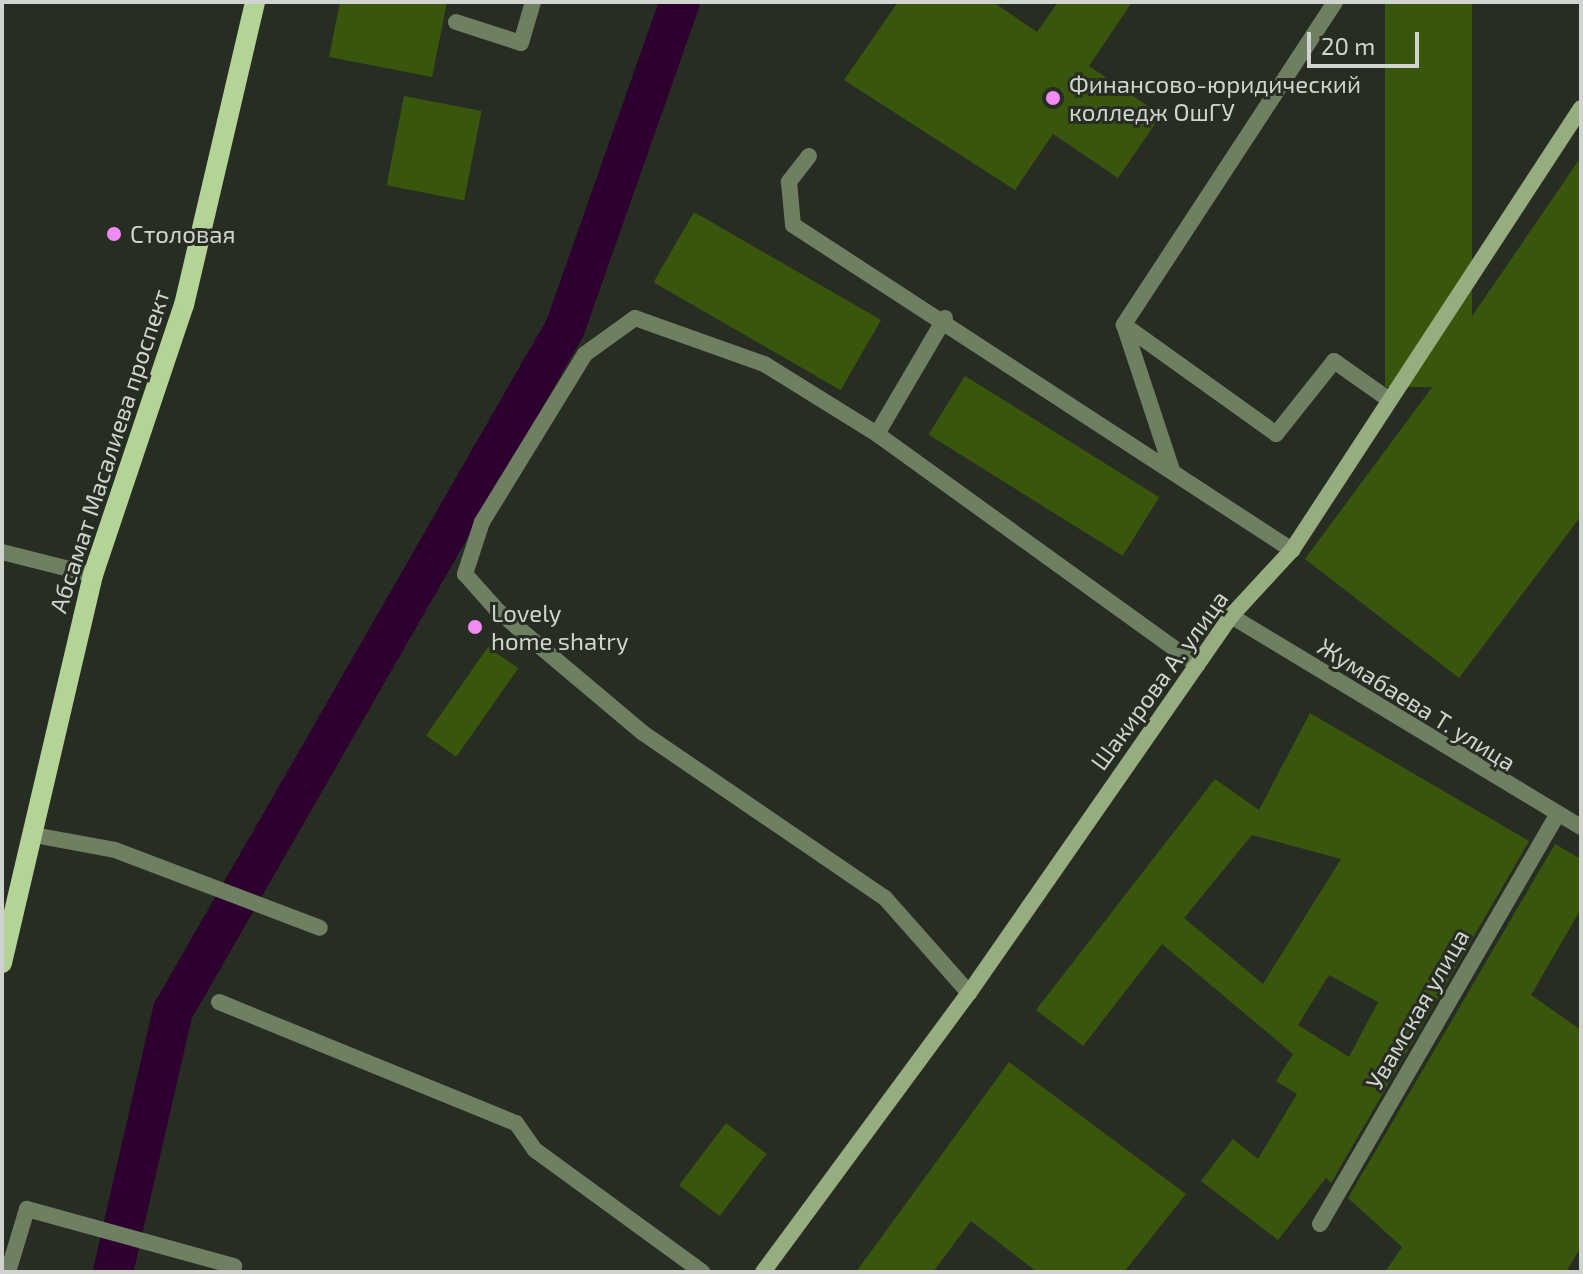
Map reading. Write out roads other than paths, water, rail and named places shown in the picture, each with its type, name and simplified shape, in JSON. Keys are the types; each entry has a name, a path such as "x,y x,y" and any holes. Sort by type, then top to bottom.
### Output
{"main road":[{"name":"Абсамат Масалиева проспект","path":"2,963 93,575 184,305 255,2"},
{"name":"Шакирова А. улица","path":"763,1272 969,993 1231,616 1292,550 1581,108"}],"street":[{"path":"456,22 521,43 533,2"},
{"path":"1124,325 1335,2"},
{"path":"809,156 789,182 793,225 945,318 1292,550"},
{"path":"969,993 885,898 643,733 465,574 482,522 585,354 635,318 764,364 877,434 1197,665"},
{"path":"877,434 945,318"},
{"path":"1124,325 1276,434 1334,361 1388,399"},
{"path":"1124,325 1172,470"},
{"path":"2,552 93,575"},
{"name":"Жумабаева Т. улица","path":"1231,616 1555,818 1581,827"},
{"name":"Увамская улица","path":"1320,1224 1555,818"},
{"path":"34,835 115,850 221,886 320,928"},
{"path":"219,1002 516,1123 535,1150 702,1272"},
{"path":"8,1272 27,1209 92,1223 187,1255 234,1266"}],"waterway":[{"path":"113,1272 173,1011 565,328 680,2"}],"place":[{"name":"Финансово-юридический колледж ОшГУ","path":"1053,98"},
{"name":"Столовая","path":"114,234"},
{"name":"Lovely home shatry","path":"475,627"}]}
